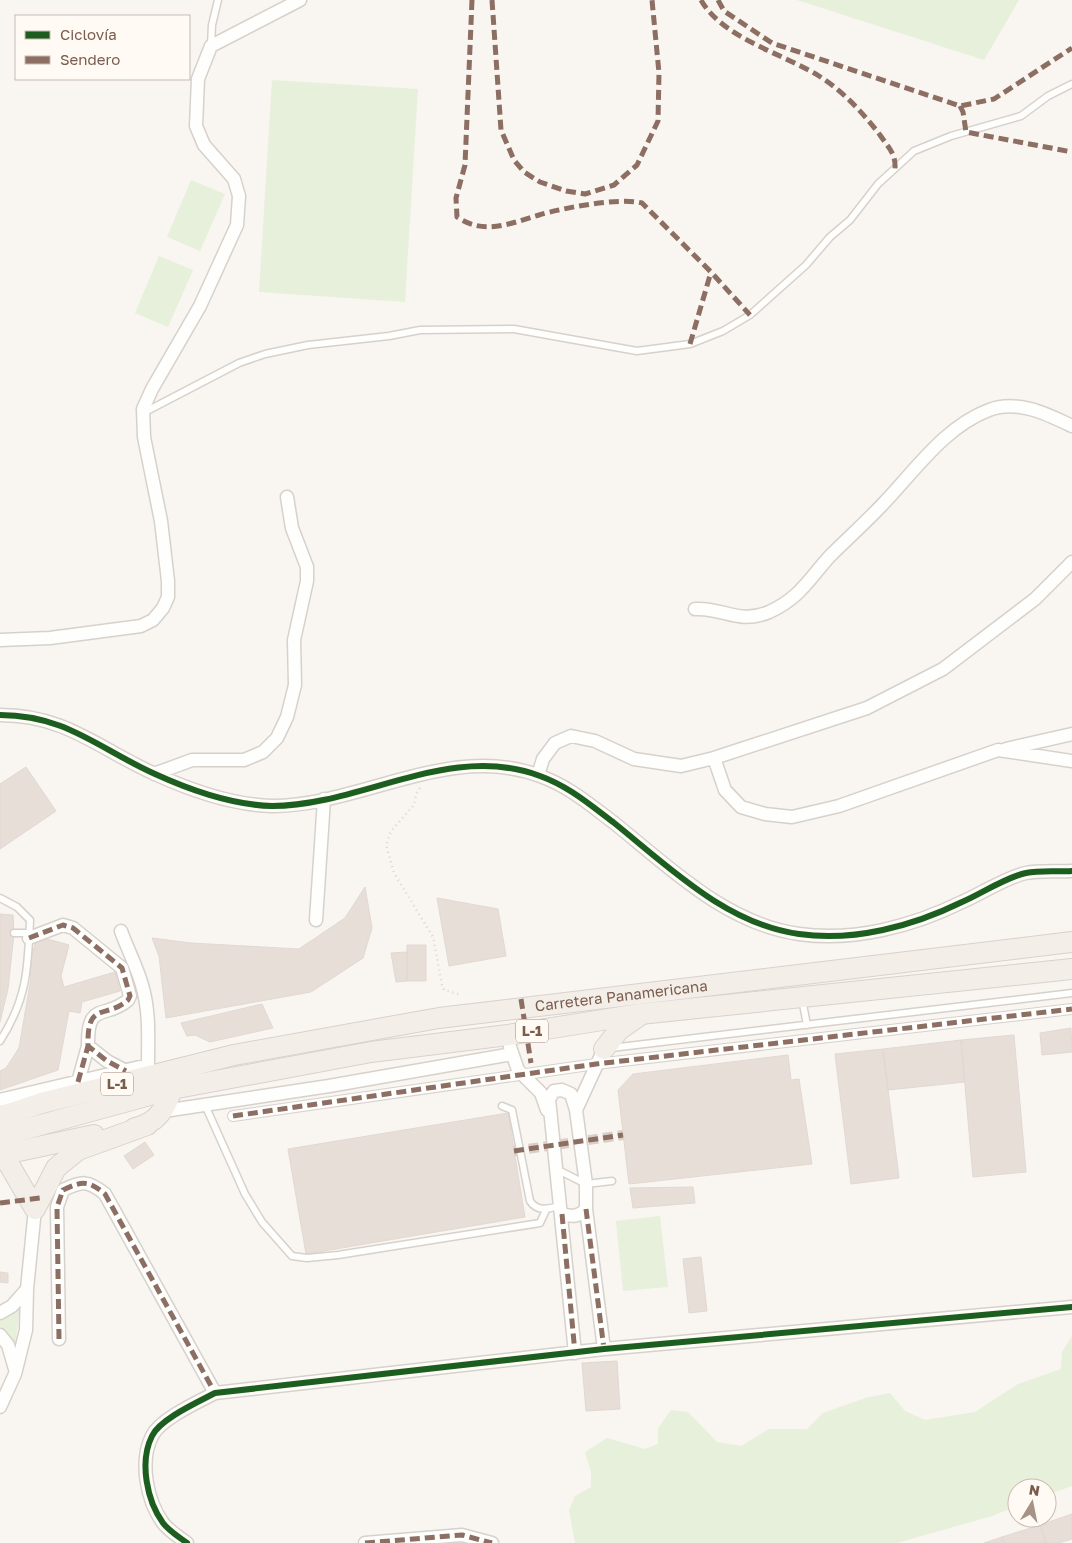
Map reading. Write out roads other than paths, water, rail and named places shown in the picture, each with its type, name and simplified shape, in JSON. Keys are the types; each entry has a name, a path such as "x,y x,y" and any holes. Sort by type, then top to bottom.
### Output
{"main road":[{"name":"L-1","path":"1035,946 1072,926"},
{"name":"Carretera Panamericana","path":"0,1118 42,1103 234,1055 439,1018 1072,942"},
{"name":"Carretera Panamericana","path":"1,1148 172,1089 371,1052 510,1044 640,1014 1072,969"},
{"path":"600,1057 619,1030 640,1014"},
{"path":"148,1065 234,1055"},
{"path":"35,1209 56,1168 78,1150 147,1125 164,1111 172,1089"},
{"path":"35,1209 1,1148 147,1125"}],"street":[{"path":"0,640 50,638 141,626 153,620 163,608 168,596 168,581 161,521 144,437 143,413 152,389 200,306 236,224 239,196 234,179 204,146 196,126 198,79 211,46 300,0"},
{"path":"695,609 709,608 742,618 767,613 791,600 953,430 990,409 1018,406 1044,412 1072,426"},
{"path":"154,774 192,760 244,760 263,752 277,738 287,717 295,685 294,640 307,581 306,567 292,528 287,497"},
{"path":"538,775 543,759 555,743 571,736 595,741 634,759 681,766 714,758 867,708 943,669 1035,599 1072,562"},
{"path":"0,714 36,718 62,726 87,736 154,774 196,790 252,804 273,806 324,799 427,773 494,766 538,775 574,791 702,893 747,919 772,929 799,934 826,936 882,929 914,922 1024,873 1072,871"},
{"path":"714,758 725,790 741,807 792,817 839,806 998,750 1072,734"},
{"path":"998,750 1072,761"},
{"path":"316,920 324,799"},
{"path":"29,936 63,925 73,928 122,968 130,996 128,1000 92,1017 88,1032 88,1046 78,1082"},
{"path":"0,1100 148,1065 149,1023 146,1001 142,983 121,931"},
{"path":"232,1116 523,1075 600,1057 1072,1009"},
{"path":"164,1111 330,1086 510,1044 518,1070 541,1093 550,1120"},
{"path":"88,1046 107,1061 126,1071"},
{"path":"576,1110 600,1057"},
{"path":"575,1353 556,1210 555,1169 549,1099 554,1091 562,1090 571,1094 576,1110 586,1184 586,1209 604,1349"},
{"path":"60,1339 56,1207 63,1190 78,1182 93,1184 105,1194 214,1394"},
{"path":"0,1406 15,1374 26,1330 27,1289 35,1209"},
{"path":"556,1210 570,1216 581,1214 586,1209"},
{"path":"0,1313 12,1306 27,1289"},
{"path":"187,1543 164,1524 148,1496 145,1465 152,1435 171,1417 214,1394 604,1349 1072,1307"},
{"path":"0,1335 12,1354 15,1374"},
{"path":"365,1543 462,1535 492,1543"}],"lane":[{"path":"211,46 212,25 218,0"},
{"path":"143,413 239,363 265,354 308,345 380,337 420,330 514,328 637,351 690,344 723,331 750,315 806,265 830,237 850,220 878,184 914,151 951,136 1021,116 1048,96 1072,84"},
{"path":"0,898 17,907 30,920 26,982 19,1007 0,1042"},
{"path":"14,932 29,936"},
{"path":"600,1057 807,1025 1072,994"},
{"path":"801,996 807,1025"},
{"path":"205,1105 242,1187 262,1222 292,1256 306,1258 338,1255 540,1223 556,1210"},
{"path":"502,1106 512,1110 517,1124 530,1201 533,1206 556,1210"},
{"path":"555,1169 586,1184 612,1181"}],"tunnel":[{"path":"514,1151 623,1135"}]}
